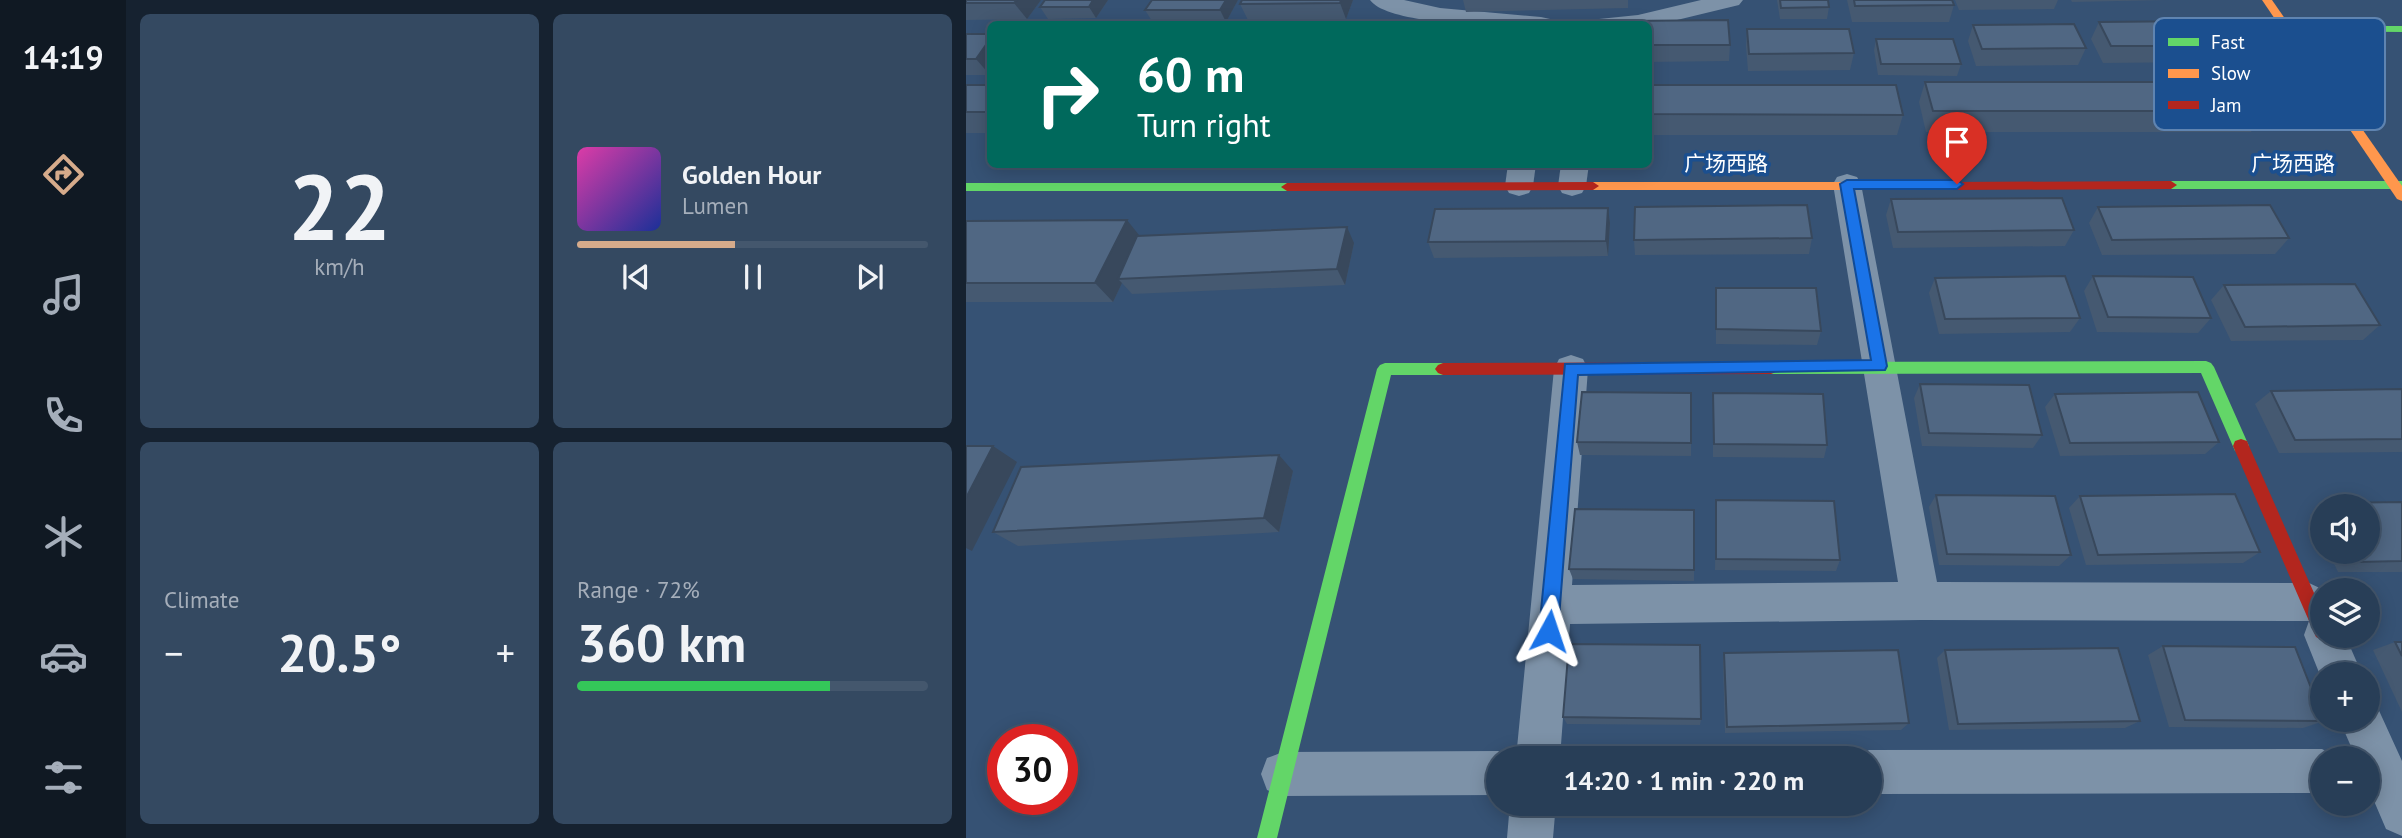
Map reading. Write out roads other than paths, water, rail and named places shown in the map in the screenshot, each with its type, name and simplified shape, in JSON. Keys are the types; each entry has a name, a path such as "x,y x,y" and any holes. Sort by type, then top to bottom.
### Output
{"main road":[{"path":"2267,0 2279,18"},
{"path":"2298,10 2304,18"},
{"path":"2358,130 2400,189"},
{"name":"广场西路","path":"966,187 1573,175 1847,184 2400,189"},
{"path":"1267,838 1385,369 2206,366 2310,603"}],"street":[{"path":"1382,0 1399,7 1438,14 1510,21"},
{"path":"1642,21 1731,0"},
{"path":"1847,184 1921,601"},
{"path":"1539,746 1571,369"},
{"path":"1551,605 1921,601 2310,623"},
{"path":"2367,732 2402,813"},
{"path":"1882,772 2310,771"},
{"path":"1283,774 1486,773"},
{"path":"1530,838 1533,816"}]}
